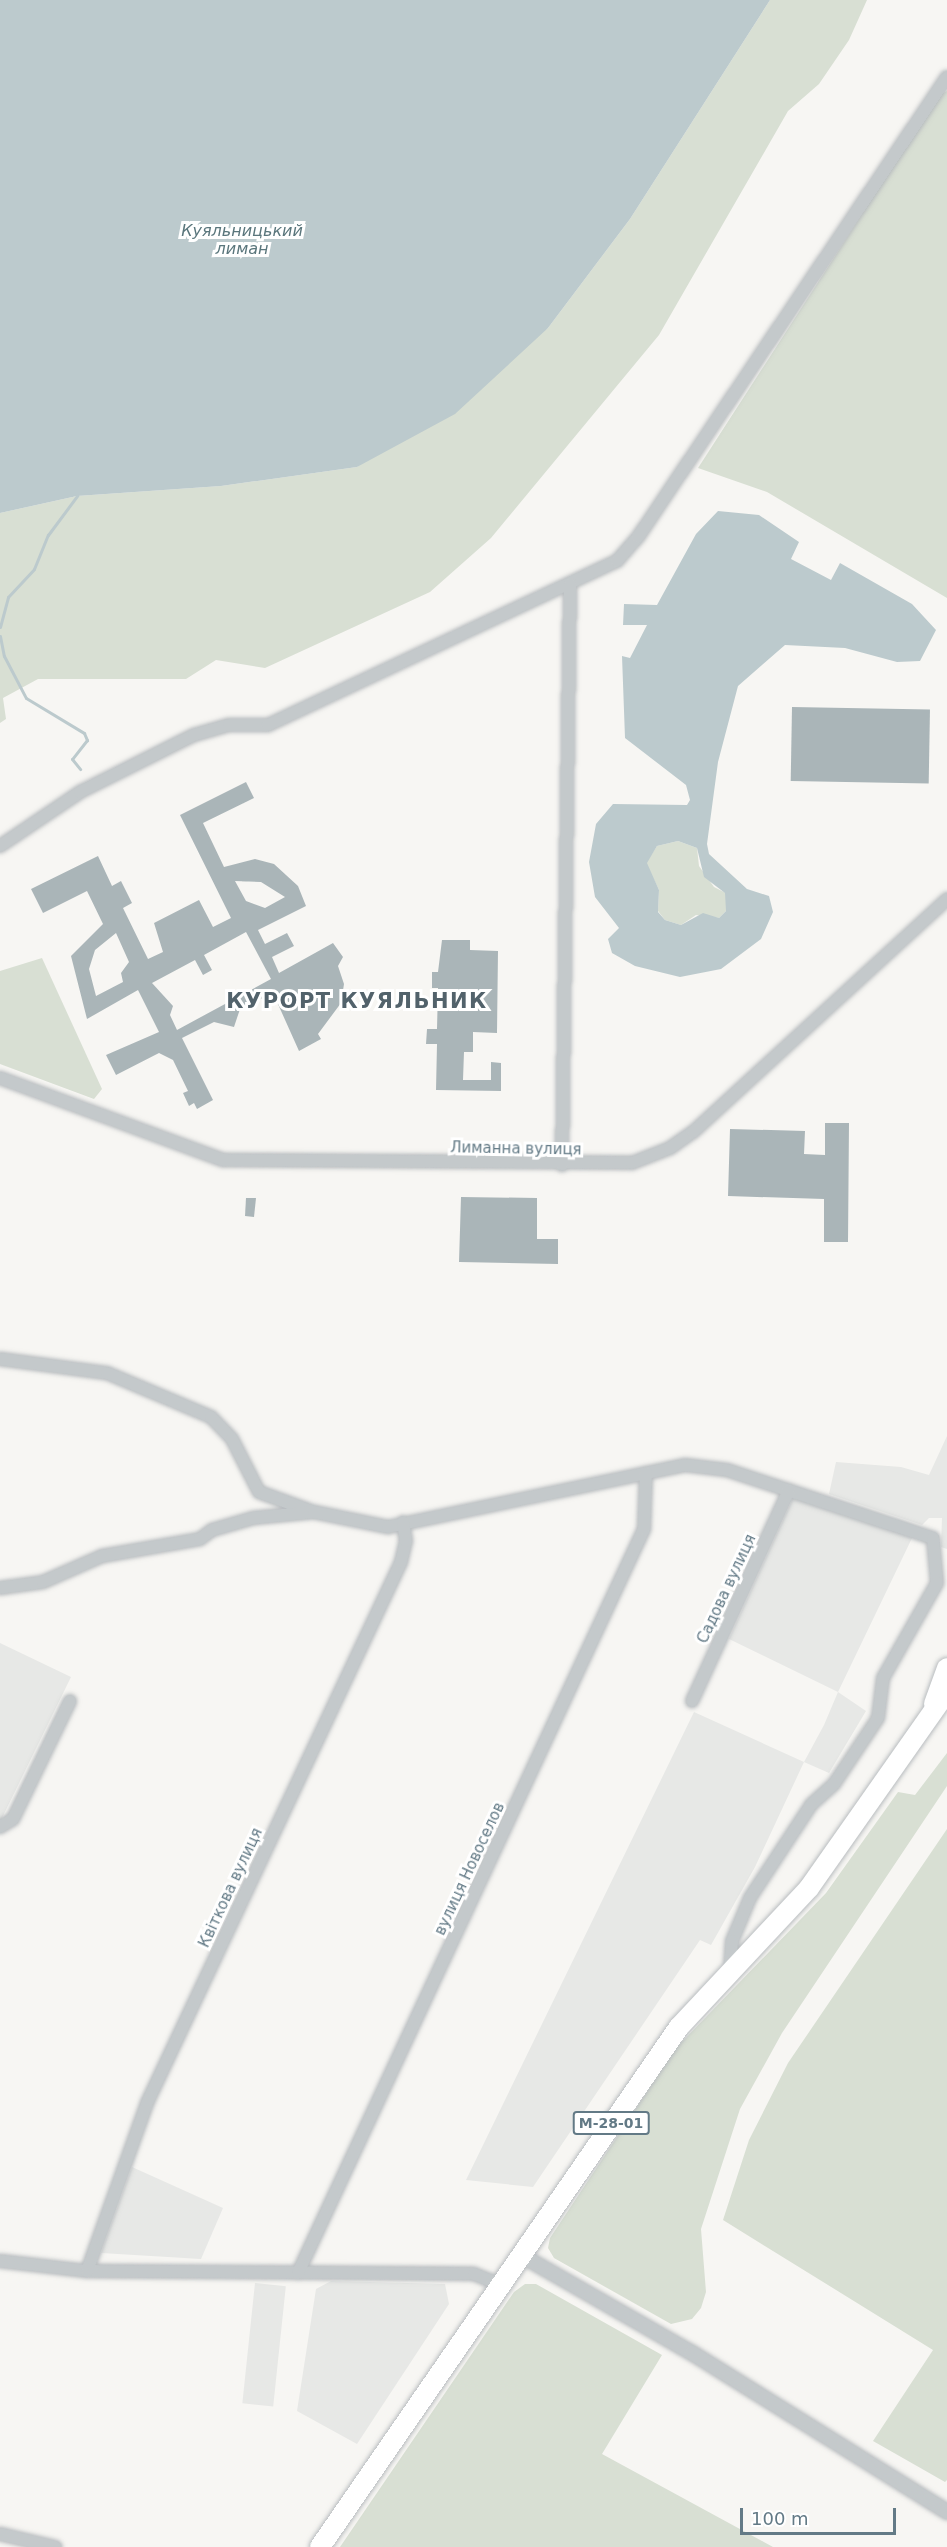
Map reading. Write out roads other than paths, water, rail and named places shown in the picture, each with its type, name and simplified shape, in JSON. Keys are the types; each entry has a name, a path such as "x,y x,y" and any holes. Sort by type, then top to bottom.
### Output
{"highway":[{"name":"М-28-01","path":"928,1720 947,1668"},
{"name":"М-28-01","path":"320,2547 519,2254 679,2027 809,1888 947,1692"}],"street":[{"path":"0,846 80,792 194,735 229,725 268,725 617,561 638,537 947,77"},
{"path":"562,1165 570,585"},
{"name":"Лиманна вулиця","path":"0,1078 223,1160 562,1165 632,1163 685,1137 947,899"},
{"path":"0,1359 107,1373 211,1417 232,1439 259,1492 252,1518"},
{"path":"0,1588 43,1582 102,1556 200,1539 212,1530 252,1518 314,1512 395,1522 685,1465 727,1470 933,1538 937,1583 883,1678 878,1718 834,1784 811,1805 750,1898 732,1941 730,1971"},
{"name":"вулиця Новоселов","path":"298,2273 644,1529 646,1473"},
{"name":"Садова вулиця","path":"692,1701 789,1490"},
{"path":"259,1492 314,1512"},
{"name":"Квіткова вулиця","path":"87,2271 147,2103 401,1562 406,1541 395,1522"},
{"path":"0,1827 13,1819 70,1701"},
{"path":"519,2254 692,2353 947,2512"},
{"path":"0,2261 87,2271 474,2274 499,2284"},
{"path":"0,2534 55,2547"}],"water":[{"name":"Куяльницький лиман","path":"0,0 770,0 630,219 548,328 455,414 357,467 221,486 77,496 0,513"},
{"path":"718,511 759,515 799,542 791,559 831,580 840,563 912,604 936,630 920,661 897,662 845,648 785,645 738,686 718,762 707,844 709,854 747,889 769,896 773,912 761,939 721,969 680,977 635,966 612,953 608,939 619,928 595,897 589,862 596,824 613,804 687,805 690,800 686,785 625,738 622,656 630,658 647,625 623,625 624,604 657,605 696,534","holes":["678,841 697,848 704,877 725,893 726,911 719,918 703,913 681,925 665,920 658,912 659,890 647,863 657,846"]}],"waterway":[{"path":"0,627 8,597 34,569 48,535 77,496"},
{"path":"0,636 4,656 26,698 84,733 87,740 72,759 80,769"}],"district":[{"name":"КУРОРТ КУЯЛЬНИК","path":"357,1001"}]}
